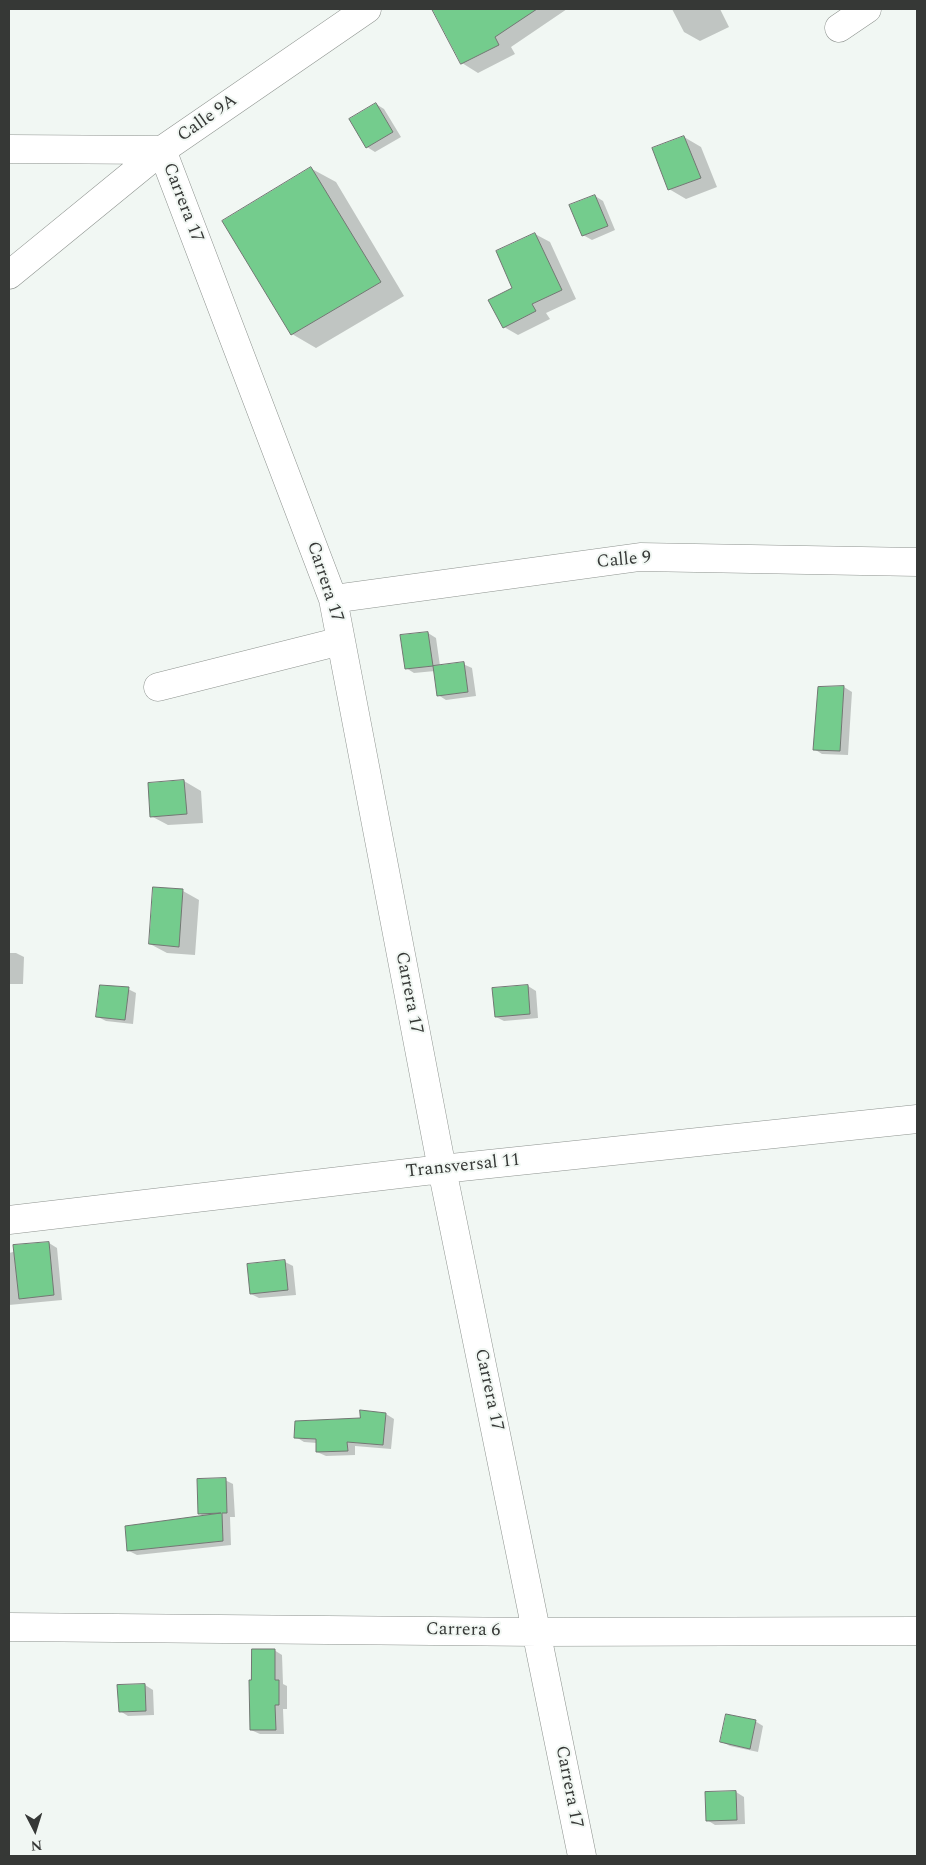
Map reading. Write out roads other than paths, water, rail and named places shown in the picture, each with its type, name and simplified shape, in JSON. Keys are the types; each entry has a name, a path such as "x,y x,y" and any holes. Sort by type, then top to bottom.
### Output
{"street":[{"name":"Calle 9A","path":"9,276 162,150 367,9"},
{"path":"838,28 867,9"},
{"path":"9,149 162,150"},
{"name":"Carrera 17","path":"162,150 333,599 442,1169 538,1632 582,1856"},
{"name":"Calle 9","path":"333,599 640,557 917,562"},
{"path":"158,687 341,641"},
{"name":"Transversal 11","path":"9,1220 442,1169 917,1119"},
{"name":"Carrera 6","path":"9,1627 538,1632 917,1630"}]}
